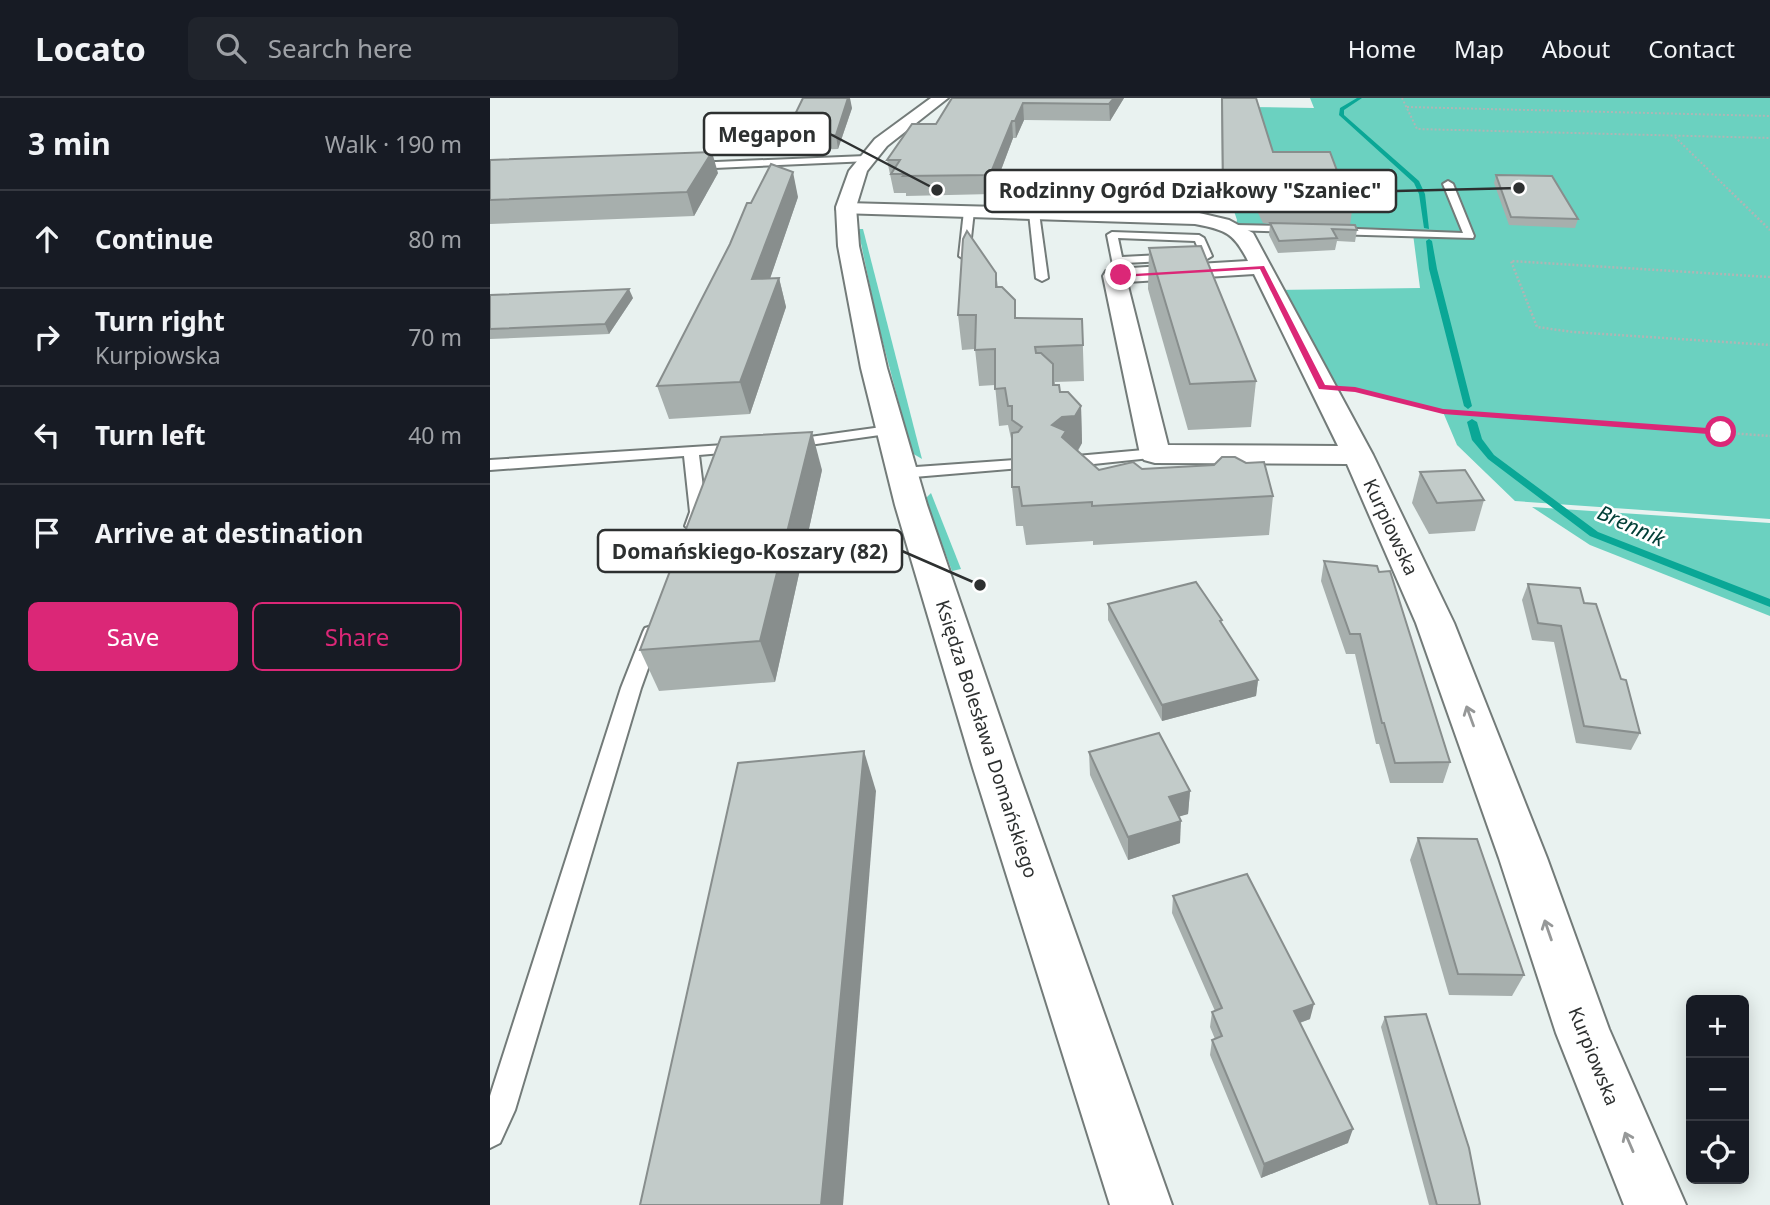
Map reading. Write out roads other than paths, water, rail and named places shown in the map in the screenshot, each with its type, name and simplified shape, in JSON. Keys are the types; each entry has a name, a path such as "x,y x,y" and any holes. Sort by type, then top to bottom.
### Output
{"street":[{"name":"Księdza Bolesława Domańskiego","path":"941,98 886,137 866,159 853,182 846,209 848,236 867,343 889,430 938,592 1141,1205"},
{"path":"846,209 1195,218 1234,228"},
{"name":"Kurpiowska","path":"1234,228 1246,237 1358,455 1435,623 1523,858 1583,1034 1656,1205"},
{"path":"1262,267 1119,268 1115,276 1155,454 1358,455"}],"lane":[{"path":"687,167 866,159"},
{"path":"1320,230 1469,236 1448,184"},
{"path":"962,267 969,211"},
{"path":"1034,214 1042,278"},
{"path":"1234,228 1307,230"},
{"path":"1112,235 1199,238 1207,256 1119,268 1112,235"},
{"path":"490,465 768,446 889,430"},
{"path":"683,550 698,512 691,451"},
{"path":"1065,462 1155,454"},
{"path":"902,473 1015,465"},
{"path":"490,1133 500,1110 631,688 660,613"}],"waterway":[{"name":"Brennik","path":"1360,98 1342,109 1341,115 1417,182 1422,194 1427,228"},
{"name":"Brennik","path":"1429,241 1433,269 1468,406"},
{"name":"Brennik","path":"1472,422 1477,440 1491,457 1594,534 1770,603"}],"place":[{"name":"Rodzinny Ogród Działkowy \"Szaniec\"","path":"1519,188"},
{"name":"Megapon","path":"937,190"},
{"name":"Domańskiego-Koszary (82)","path":"980,585"}]}
